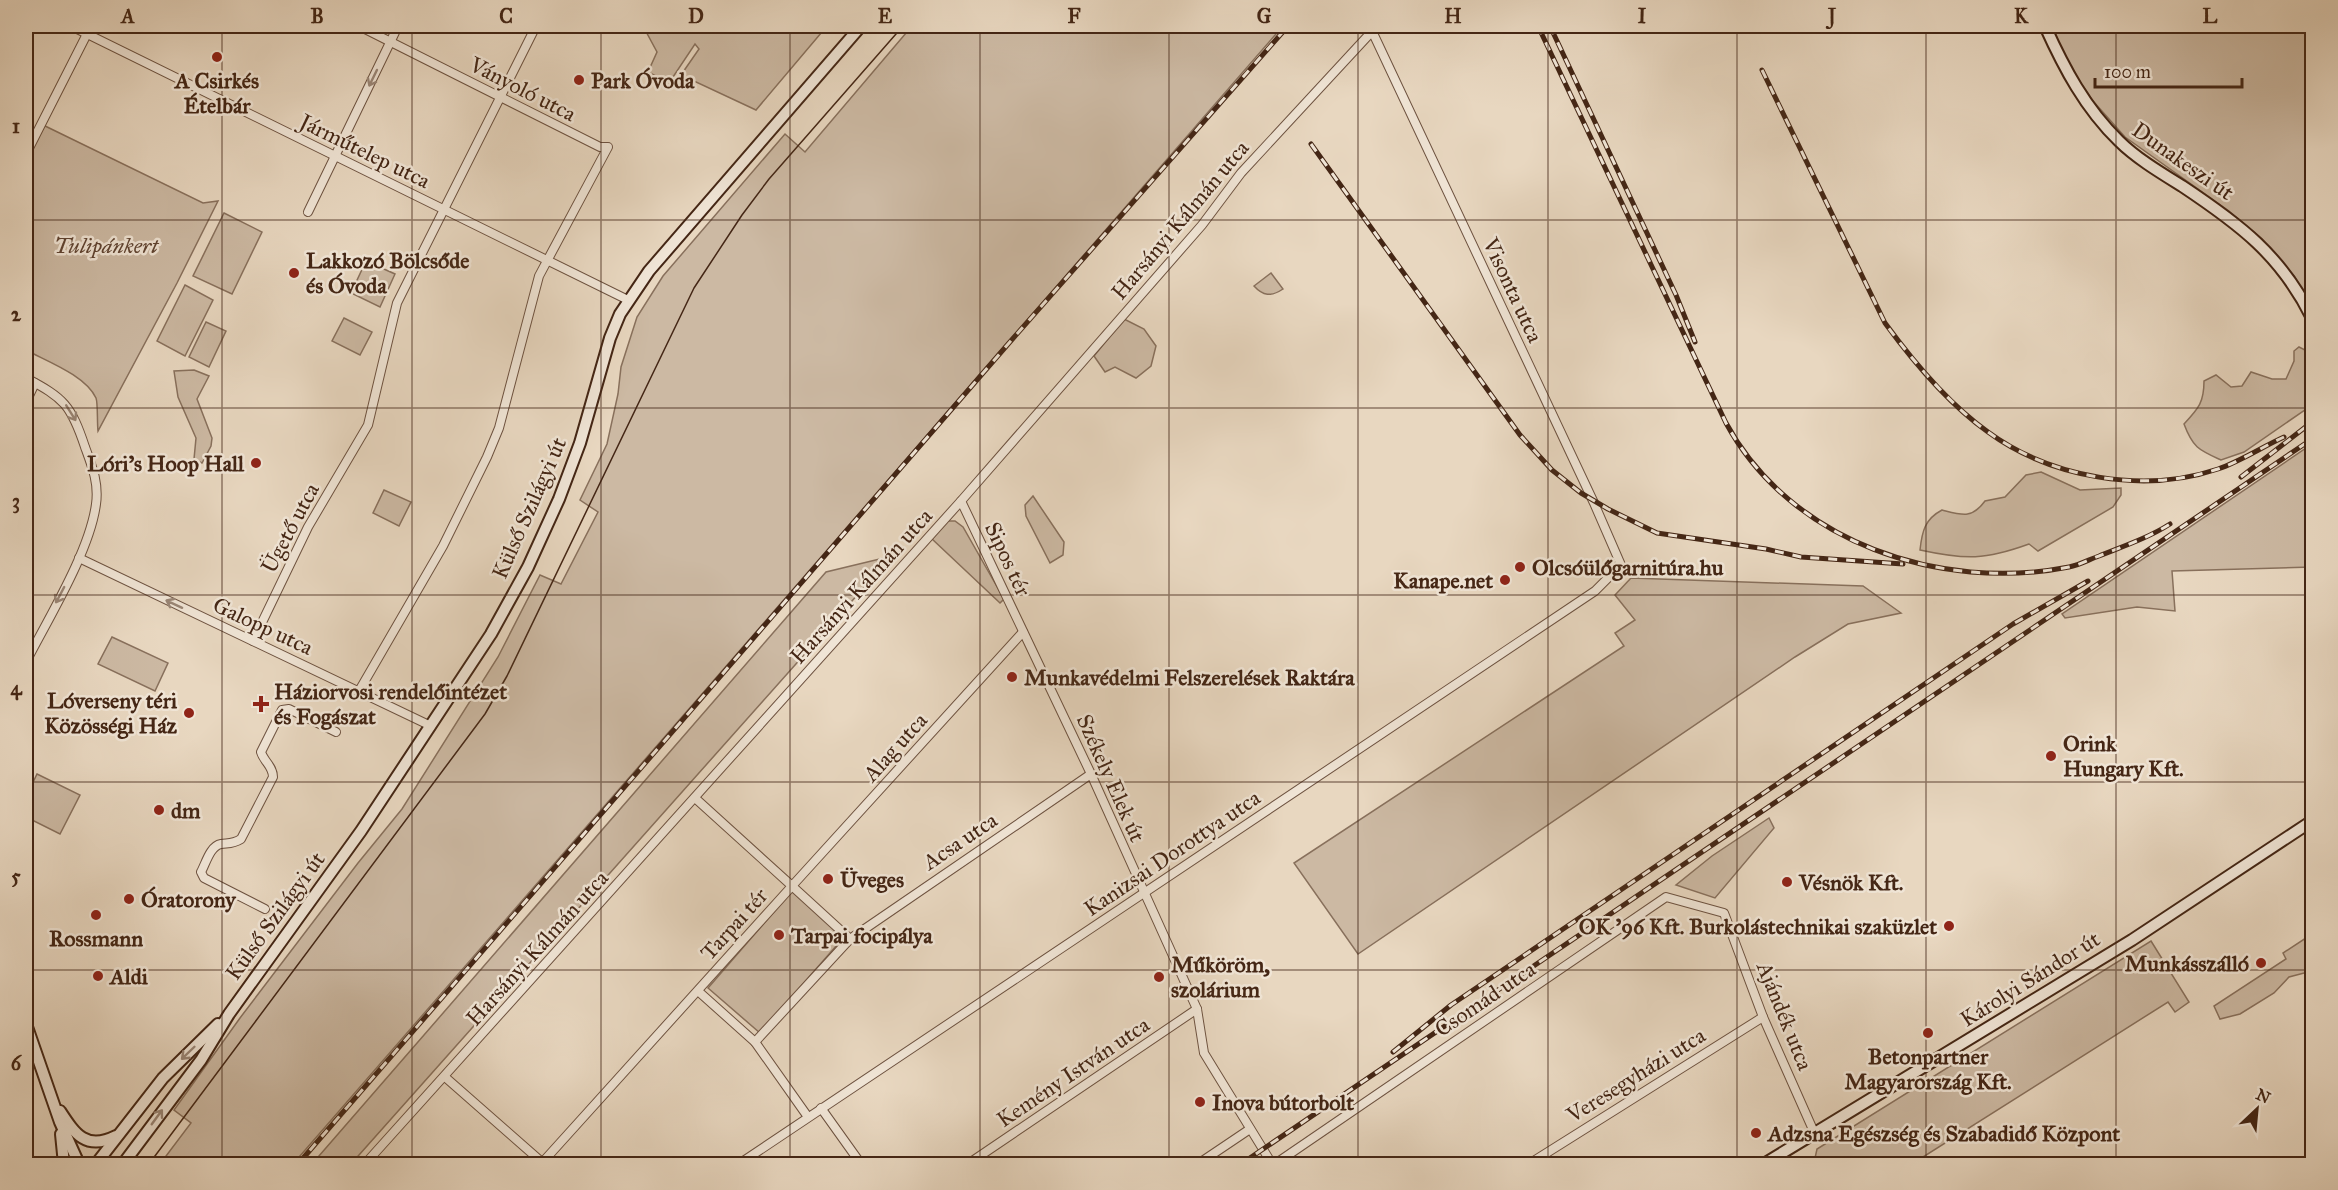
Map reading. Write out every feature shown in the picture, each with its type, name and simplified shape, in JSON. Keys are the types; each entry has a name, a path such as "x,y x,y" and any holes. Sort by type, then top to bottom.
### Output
{"street":[{"name":"Járműtelep utca","path":"71,26 628,300"},
{"path":"26,154 91,26"},
{"name":"Ványoló utca","path":"359,26 600,147 608,147 547,260"},
{"path":"308,212 398,26"},
{"name":"Ügető utca","path":"253,642 308,527 368,425 397,303 536,26"},
{"name":"Külső Szilágyi út","path":"123,1164 201,1060 229,1014 361,831 491,634 542,538 570,473 610,338 628,300 649,271 861,26"},
{"name":"Dunakeszi út","path":"2045,26 2065,68 2088,107 2120,142 2228,216 2259,243 2291,279 2313,318"},
{"name":"Harsányi Kálmán utca","path":"365,1164 446,1077 961,501 1202,225 1241,173 1374,28"},
{"name":"Visonta utca","path":"1374,28 1621,566"},
{"path":"359,691 443,546 487,457 499,428 539,276 547,260"},
{"path":"26,378 54,393 75,417 95,474 97,503 93,522 79,558 26,662"},
{"path":"26,402 35,383"},
{"name":"Sipos tér","path":"961,501 1023,632"},
{"name":"Galopp utca","path":"79,558 431,726"},
{"name":"Kanizsai Dorottya utca","path":"739,1164 1586,597 1621,566"},
{"name":"Székely Elek út","path":"1023,632 1091,774 1197,1009 1204,1053 1272,1164"},
{"name":"Alag utca","path":"792,886 1023,632"},
{"path":"265,909 204,878 201,872 213,848 219,844 234,844 241,839 273,777 273,771 261,752 282,710 289,709 336,732"},
{"name":"Acsa utca","path":"850,939 1091,774"},
{"path":"695,798 792,886"},
{"name":"Károlyi Sándor út","path":"1764,1164 2132,940 2311,825"},
{"name":"Tarpai tér","path":"808,1117 755,1042 698,991 792,886 850,939"},
{"name":"Csomád utca","path":"1272,1164 1666,897 1724,913"},
{"name":"Ajándék utca","path":"1724,913 1763,1017 1814,1132"},
{"path":"755,1042 850,939"},
{"path":"446,1077 542,1164 698,991"},
{"name":"Kemény István utca","path":"969,1164 1197,1009"},
{"name":"Külső Szilágyi út","path":"96,1164 162,1078 229,1014"},
{"name":"Veresegyházi utca","path":"1529,1164 1763,1017"},
{"path":"26,1024 60,1122 79,1164"},
{"path":"52,1097 66,1121 82,1138 100,1143 118,1134"},
{"path":"821,1108 861,1164"},
{"path":"60,1122 64,1164"},
{"path":"1198,1164 1250,1129"}],"green space":[{"path":"643,26 827,26 756,110 681,75 699,49 695,44 669,83 648,72 657,52"},
{"path":"912,26 1283,26 293,1164 160,1164 191,1123 174,1110 240,1018 402,809 498,657 540,575 561,584 598,512 580,500 607,444 618,394 621,367 637,317 663,276 785,134 805,152"},
{"path":"2052,26 2312,26 2312,306 2294,276 2262,239 2229,211 2125,137 2093,101 2068,64"},
{"name":"Tulipánkert","path":"41,124 203,203 218,201 98,431 97,401 91,390 74,376 26,350 26,154"},
{"path":"224,213 262,232 232,294 193,276"},
{"path":"366,261 395,274 380,307 351,293"},
{"path":"1271,273 1283,289 1271,294 1261,292 1254,286"},
{"path":"185,285 213,300 185,356 157,341"},
{"path":"344,318 372,332 360,355 332,341"},
{"path":"1124,319 1144,329 1156,346 1151,366 1136,378 1115,367 1105,372 1094,356"},
{"path":"206,322 226,331 209,367 189,357"},
{"path":"2299,347 2305,350 2307,371 2312,376 2312,405 2244,452 2221,460 2202,451 2194,443 2184,424 2200,404 2204,381 2216,375 2231,387 2242,386 2251,372 2272,379 2286,379 2294,361 2294,351"},
{"path":"194,370 209,376 197,399 212,438 211,446 202,463 194,459 196,438 178,397 174,371"},
{"path":"2312,444 2312,567 2172,571 2175,611 2137,607 2065,618 2062,614"},
{"path":"2041,472 2080,490 2121,488 2121,495 2113,507 2038,551 2029,544 2000,553 1975,557 1950,556 1920,550 1925,526 1942,510 1961,514 1971,513 1985,501 2005,497 2026,475"},
{"path":"384,490 411,502 399,526 373,513"},
{"path":"1033,496 1064,542 1063,555 1050,563 1026,516 1025,505"},
{"path":"947,521 955,521 963,527 1004,599 1000,603 931,538"},
{"path":"892,556 351,1164 312,1164 826,572"},
{"path":"1631,578 1863,586 1901,613 1848,624 1795,657 1358,954 1294,863 1624,646 1615,633 1635,620 1615,595"},
{"path":"112,637 168,663 155,691 98,664"},
{"path":"37,774 80,795 60,834 26,817 26,797"},
{"path":"1769,818 1774,828 1715,898 1676,885 1712,856"},
{"path":"792,891 844,937 760,1033 708,988"},
{"path":"2312,934 2312,971 2289,977 2274,993 2240,1014 2220,1019 2214,1006 2286,959 2283,953"},
{"path":"2151,941 2189,1002 2175,1012 2168,1002 1912,1164 1819,1164 1815,1158 1817,1149"}],"tram line":[{"path":"149,1164 485,714 507,676 694,288 742,215 769,179 903,26"}],"railway":[{"path":"298,1164 1009,343 1288,26"},
{"path":"1538,26 1726,423 1754,465 1789,500 1829,528 1874,549 1921,564 1971,572 2020,573 2073,566 2136,542 2170,524"},
{"path":"1550,26 1676,295 1695,342"},
{"path":"1762,70 1885,323 1932,381 1960,409 1988,432 2013,448 2069,471 2129,480 2160,480 2218,469 2284,437"},
{"path":"1311,144 1520,435 1552,470 1581,493 1657,533 1766,549 1801,557 1903,564"},
{"path":"2241,477 2312,422"},
{"path":"1241,1164 2312,439"},
{"path":"1393,1052 1451,1005 2013,624 2088,581"}],"place":[{"name":"A Csirkés Ételbár","path":"217,57"},
{"name":"Park Óvoda","path":"579,80"},
{"name":"Lakkozó Bölcsőde és Óvoda","path":"294,273"},
{"name":"Lóri's Hoop Hall","path":"256,463"},
{"name":"Olcsóülőgarnitúra.hu","path":"1520,567"},
{"name":"Kanape.net","path":"1505,580"},
{"name":"Munkavédelmi Felszerelések Raktára","path":"1012,677"},
{"name":"Háziorvosi rendelőintézet és Fogászat","path":"261,704"},
{"name":"Lóverseny téri Közösségi Ház","path":"189,713"},
{"name":"Orink Hungary Kft.","path":"2051,756"},
{"name":"dm","path":"159,810"},
{"name":"Üveges","path":"828,879"},
{"name":"Vésnök Kft.","path":"1787,882"},
{"name":"Óratorony","path":"129,899"},
{"name":"Rossmann","path":"96,915"},
{"name":"OK '96 Kft. Burkolástechnikai szaküzlet","path":"1949,926"},
{"name":"Tarpai focipálya","path":"779,935"},
{"name":"Munkásszálló","path":"2261,963"},
{"name":"Aldi","path":"98,976"},
{"name":"Műköröm, szolárium","path":"1159,977"},
{"name":"Betonpartner Magyarország Kft.","path":"1928,1033"},
{"name":"Inova bútorbolt","path":"1200,1102"},
{"name":"Adzsna Egészség és Szabadidő Központ","path":"1756,1133"}]}
